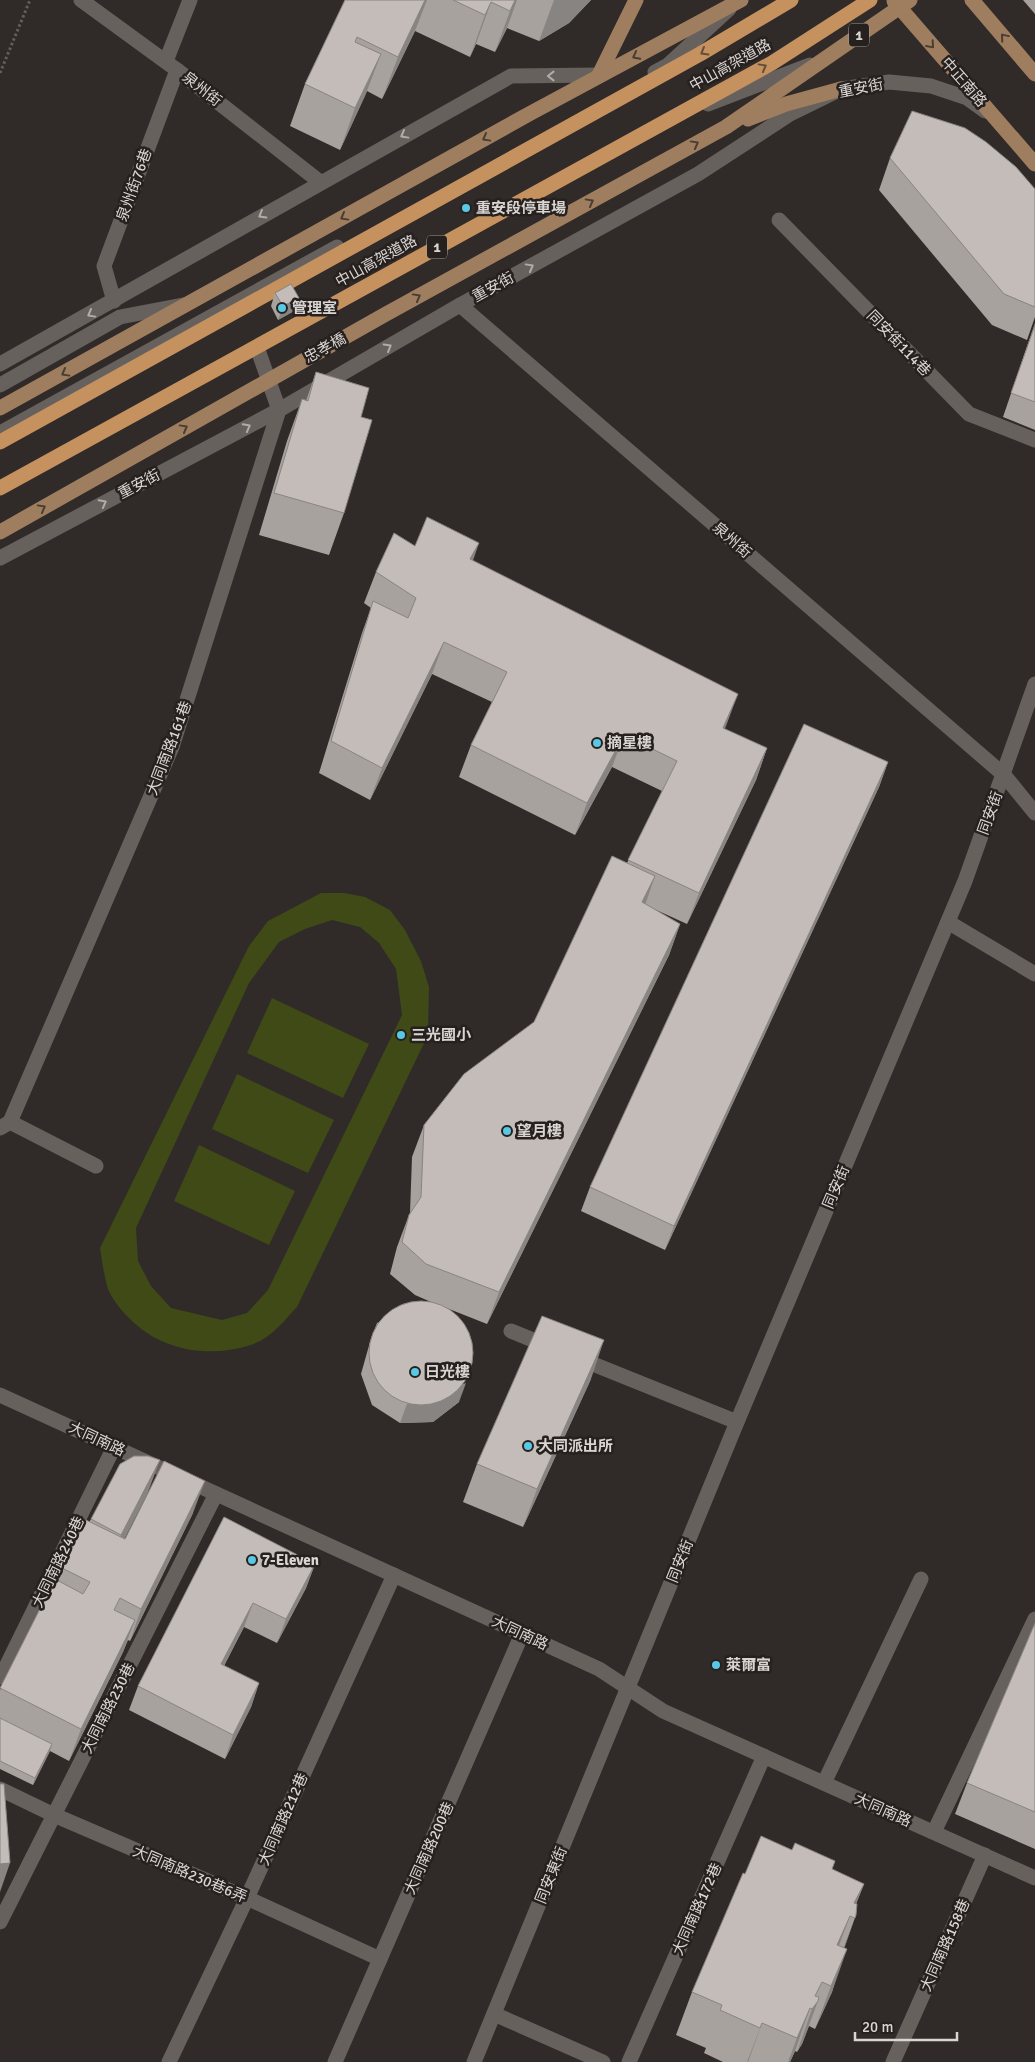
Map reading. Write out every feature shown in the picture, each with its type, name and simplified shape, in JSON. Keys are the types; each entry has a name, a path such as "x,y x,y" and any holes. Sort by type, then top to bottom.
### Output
{"highway":[{"name":"中山高架道路","path":"0,442 700,54 792,0"},
{"name":"中山高架道路","path":"0,488 772,63 870,0"}],"main road":[{"path":"599,75 636,0"},
{"path":"972,0 1035,74"},
{"path":"0,408 192,303 599,75 739,1"},
{"name":"1","path":"726,127 901,3"},
{"name":"中正南路","path":"901,3 1035,164"},
{"path":"726,127 786,104 841,89"},
{"name":"忠孝橋","path":"0,532 386,314 726,127"}],"street":[{"name":"泉州街","path":"81,0 171,66 320,182"},
{"name":"泉州街76巷","path":"114,301 104,266 171,66 190,0"},
{"path":"0,433 668,65 739,1"},
{"path":"0,494 258,350 643,128 818,62"},
{"path":"0,364 511,76 599,75"},
{"name":"重安街","path":"0,558 279,410 460,305 698,174 790,114 841,89 890,82 931,86 967,98 994,117"},
{"name":"同安街114巷","path":"779,220 969,414 1035,440"},
{"path":"0,384 120,317 192,303"},
{"name":"泉州街","path":"460,305 1004,775 1035,813"},
{"path":"258,350 279,410"},
{"name":"大同南路161巷","path":"5,1125 172,747 279,410"},
{"name":"同安街","path":"629,1688 737,1422 948,922 1004,775 1035,684"},
{"path":"948,922 1035,974"},
{"path":"5,1125 96,1166"},
{"path":"511,1331 737,1422"},
{"name":"大同南路","path":"0,1395 599,1669 663,1711 1035,1878"},
{"name":"大同南路240巷","path":"1,1677 114,1447"},
{"name":"大同南路230巷","path":"0,1922 216,1494"},
{"name":"大同南路212巷","path":"169,2062 247,1898 394,1575"},
{"path":"824,1783 921,1579"},
{"path":"934,1832 1035,1619"},
{"name":"大同南路200巷","path":"335,2062 522,1634"},
{"name":"同安東街","path":"474,2062 629,1688"},
{"name":"大同南路172巷","path":"629,2062 764,1756"},
{"name":"大同南路230巷6弄","path":"0,1789 54,1815 247,1898 380,1959"},
{"name":"大同南路158巷","path":"893,2062 985,1856"},
{"path":"494,2014 603,2062"}],"path":[{"path":"0,73 30,0"}],"green space":[{"path":"321,893 344,893 365,897 390,910 405,930 421,961 429,987 428,1035 297,1307 271,1334 251,1345 218,1351 185,1349 154,1337 140,1328 122,1311 108,1289 100,1248 249,946 268,921","holes":["332,920 360,927 379,943 396,969 402,1015 268,1290 247,1313 222,1320 171,1308 151,1286 138,1261 136,1228 249,983 279,942 305,929"]},
{"path":"272,998 369,1044 343,1098 247,1053"},
{"path":"237,1074 334,1120 308,1173 212,1129"},
{"path":"199,1145 295,1191 269,1245 174,1201"}],"building":[{"path":"345,0 425,0 398,57 357,37 355,42 381,54 355,108 305,84"},
{"path":"453,0 515,0 510,11 491,2 485,15"},
{"path":"912,111 965,128 986,142 1016,167 1035,189 1035,307 1004,294 890,158"},
{"path":"291,284 299,298 283,306 275,293"},
{"path":"1035,325 1035,402 1011,393"},
{"path":"316,372 369,388 361,417 372,420 344,513 274,493 302,399 308,401"},
{"name":"摘星樓","path":"427,517 479,543 470,559 738,694 723,728 767,748 699,893 628,860 677,761 624,735 587,803 471,745 507,672 444,642 382,768 331,741 373,601 408,618 416,598 376,572 394,533 415,546"},
{"path":"804,724 888,762 674,1226 590,1187"},
{"name":"望月樓","path":"612,856 655,876 642,902 680,924 499,1292 426,1264 402,1242 409,1215 421,1197 424,1125 464,1074 534,1022"},
{"name":"日光樓","path":"421,1301 441,1305 458,1316 469,1333 473,1353 469,1373 458,1390 441,1401 421,1405 401,1401 384,1390 373,1373 369,1353 373,1333 384,1316 401,1305"},
{"path":"542,1316 604,1340 537,1489 477,1464"},
{"path":"134,1456 148,1456 160,1460 121,1535 91,1519 120,1464"},
{"path":"164,1461 205,1481 141,1609 120,1598 114,1610 135,1620 81,1729 0,1688 55,1579 83,1594 90,1582 62,1568 86,1520 125,1539"},
{"path":"224,1517 315,1564 286,1619 253,1603 221,1664 259,1683 233,1735 138,1686"},
{"path":"1035,1623 1035,1812 967,1783"},
{"path":"0,1718 52,1744 35,1778 0,1761"},
{"path":"0,1784 4,1784 10,1863 0,1864"},
{"path":"761,1836 792,1850 795,1843 835,1861 832,1869 864,1884 854,1903 857,1904 855,1918 850,1916 837,1945 847,1949 831,1986 822,1982 815,1996 819,1997 818,2001 812,2009 810,2008 797,2038 762,2023 760,2028 720,2010 722,2005 692,1992"}],"place":[{"name":"重安段停車場","path":"466,208"},
{"name":"管理室","path":"282,308"},
{"name":"摘星樓","path":"597,743"},
{"name":"三光國小","path":"401,1035"},
{"name":"望月樓","path":"507,1131"},
{"name":"日光樓","path":"415,1372"},
{"name":"大同派出所","path":"528,1446"},
{"name":"7-Eleven","path":"252,1560"},
{"name":"萊爾富","path":"716,1665"}]}
